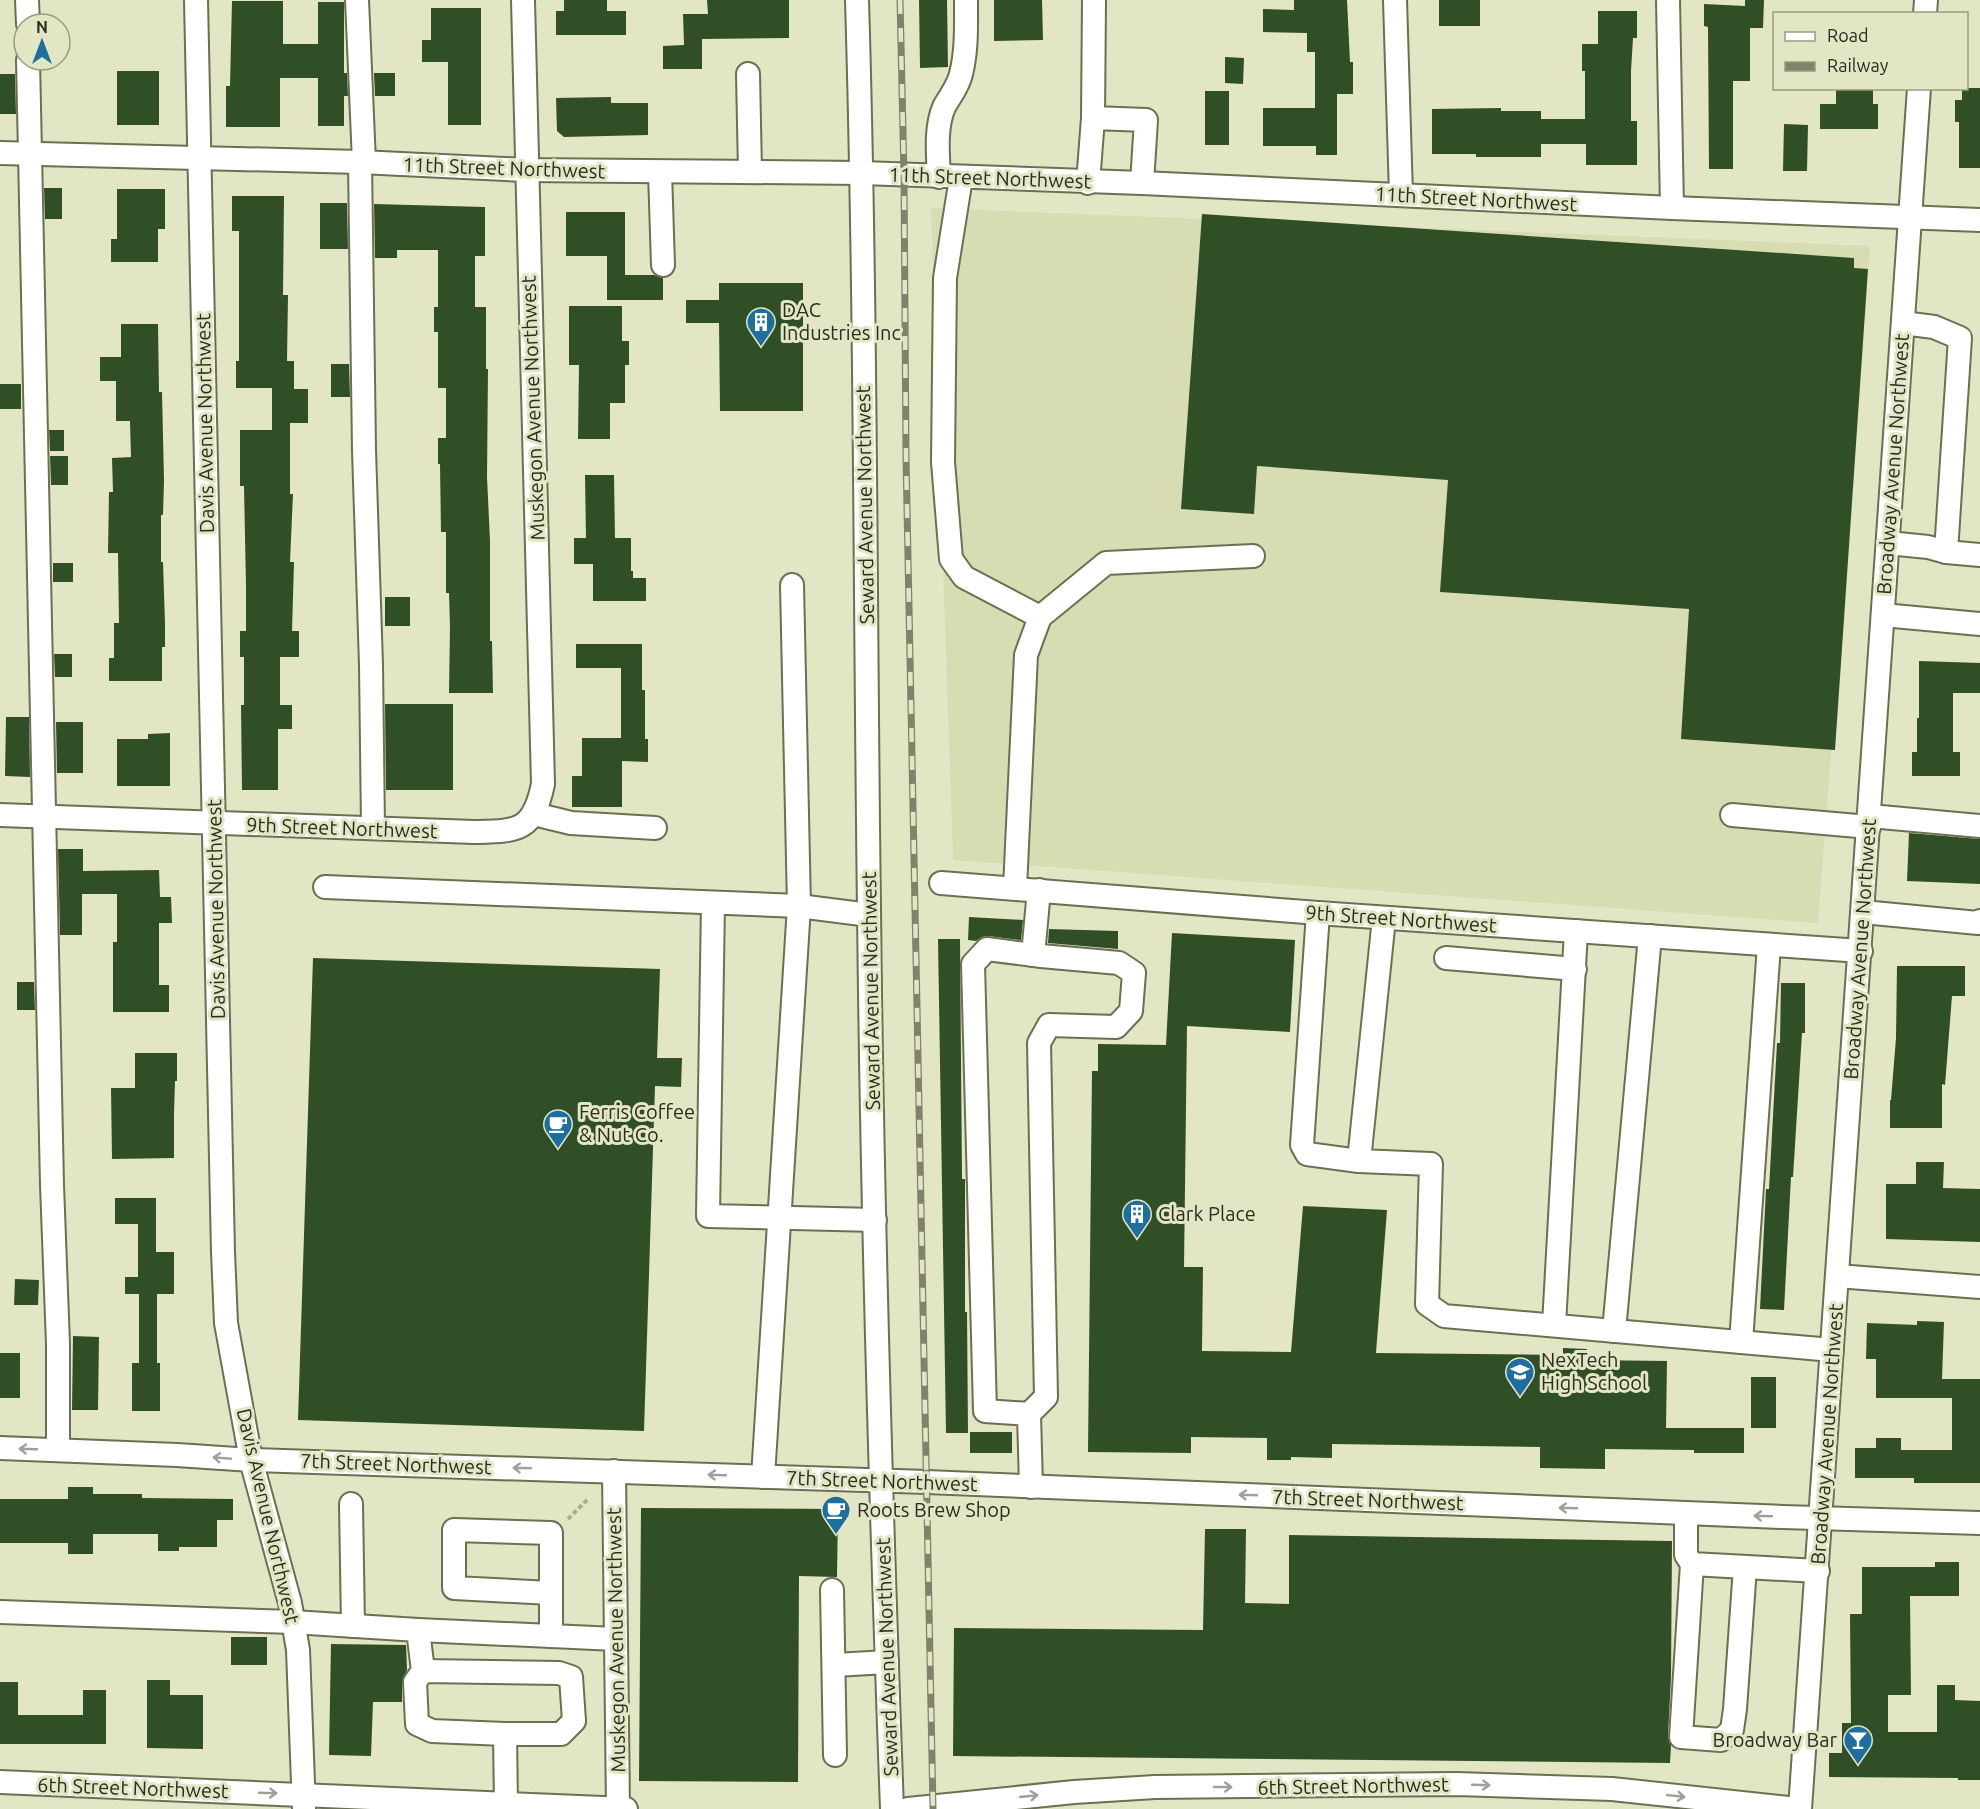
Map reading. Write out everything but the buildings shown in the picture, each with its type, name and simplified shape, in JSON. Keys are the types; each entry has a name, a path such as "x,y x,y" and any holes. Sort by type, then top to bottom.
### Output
{"street":[{"name":"Davis Avenue Northwest","path":"196,0 226,1323 250,1460 290,1603 298,1650 303,1802"},
{"path":"357,0 362,162 364,450 371,665 373,828"},
{"name":"Muskegon Avenue Northwest","path":"523,0 543,784 534,814"},
{"name":"Seward Avenue Northwest","path":"857,0 862,173 869,915 880,1482 892,1809"},
{"path":"966,0 964,63 960,78 944,109 938,138 950,177 945,278 943,462 951,560 964,577 1040,617"},
{"path":"1088,183 1093,118 1094,0"},
{"path":"1395,0 1401,195"},
{"path":"1668,0 1672,208"},
{"path":"28,72 58,1344 58,1450"},
{"path":"748,74 750,172"},
{"name":"Broadway Avenue Northwest","path":"1799,1809 1822,1519 1919,90"},
{"path":"1093,118 1146,120 1142,183"},
{"name":"11th Street Northwest","path":"0,153 362,162 526,170 862,173 1980,220"},
{"path":"660,172 663,265"},
{"path":"1903,323 1934,327 1960,338 1946,552"},
{"path":"1888,543 1980,555"},
{"path":"1015,888 1026,655 1040,617 1106,564 1252,556"},
{"path":"762,1477 799,906 792,585"},
{"path":"1883,615 1980,624"},
{"path":"534,814 571,823 655,828"},
{"name":"9th Street Northwest","path":"0,815 214,824 499,831 524,826 534,814"},
{"path":"1732,814 1980,826"},
{"name":"9th Street Northwest","path":"941,883 1384,918 1861,951"},
{"path":"325,887 799,906 869,915"},
{"path":"1033,955 1039,890"},
{"path":"713,903 708,1216 875,1220"},
{"path":"1863,912 1978,923 1980,921"},
{"path":"1318,913 1302,1145 1307,1154 1359,1161 1431,1164 1427,1304 1444,1316 1832,1350"},
{"path":"1359,1161 1384,918"},
{"path":"1554,1325 1576,931"},
{"path":"1614,1331 1650,936"},
{"path":"1741,1342 1769,945"},
{"path":"987,949 1119,963 1134,973 1131,1011 1116,1027 1049,1025 1039,1043 1047,1397 1029,1414 985,1411 973,964 987,949"},
{"path":"1446,958 1575,969"},
{"path":"1837,1276 1980,1287"},
{"path":"1029,1414 1032,1487"},
{"name":"7th Street Northwest","path":"0,1448 250,1460 614,1471 1822,1519 1980,1522"},
{"name":"Muskegon Avenue Northwest","path":"614,1471 618,1809"},
{"path":"351,1504 353,1626"},
{"path":"1686,1513 1686,1555 1692,1564 1681,1737 1721,1740 1732,1730 1745,1567"},
{"path":"551,1593 454,1588 454,1530 551,1533 551,1593 551,1636"},
{"path":"1692,1564 1818,1570"},
{"path":"832,1590 835,1755"},
{"path":"0,1612 293,1622 616,1639"},
{"path":"418,1630 423,1671 415,1682 417,1724 432,1731 561,1734 574,1721 571,1677 559,1673 423,1671"},
{"path":"835,1665 887,1662"},
{"path":"504,1734 506,1804"},
{"name":"6th Street Northwest","path":"0,1782 303,1802 506,1804 626,1809"},
{"name":"6th Street Northwest","path":"908,1809 1113,1799 1155,1787 1457,1784 1612,1790 1708,1804 1799,1809"}],"path":[{"path":"551,1533 588,1499"}],"shaded area":[{"path":"931,208 1870,246 1818,923 953,860"}],"railway":[{"path":"900,0 906,457 933,1809"}],"place":[{"name":"DAC Industries Inc","path":"761,348"},
{"name":"Ferris Coffee & Nut Co.","path":"558,1150"},
{"name":"Clark Place","path":"1137,1240"},
{"name":"NexTech High School","path":"1520,1398"},
{"name":"Roots Brew Shop","path":"836,1536"},
{"name":"Broadway Bar","path":"1858,1766"}]}
